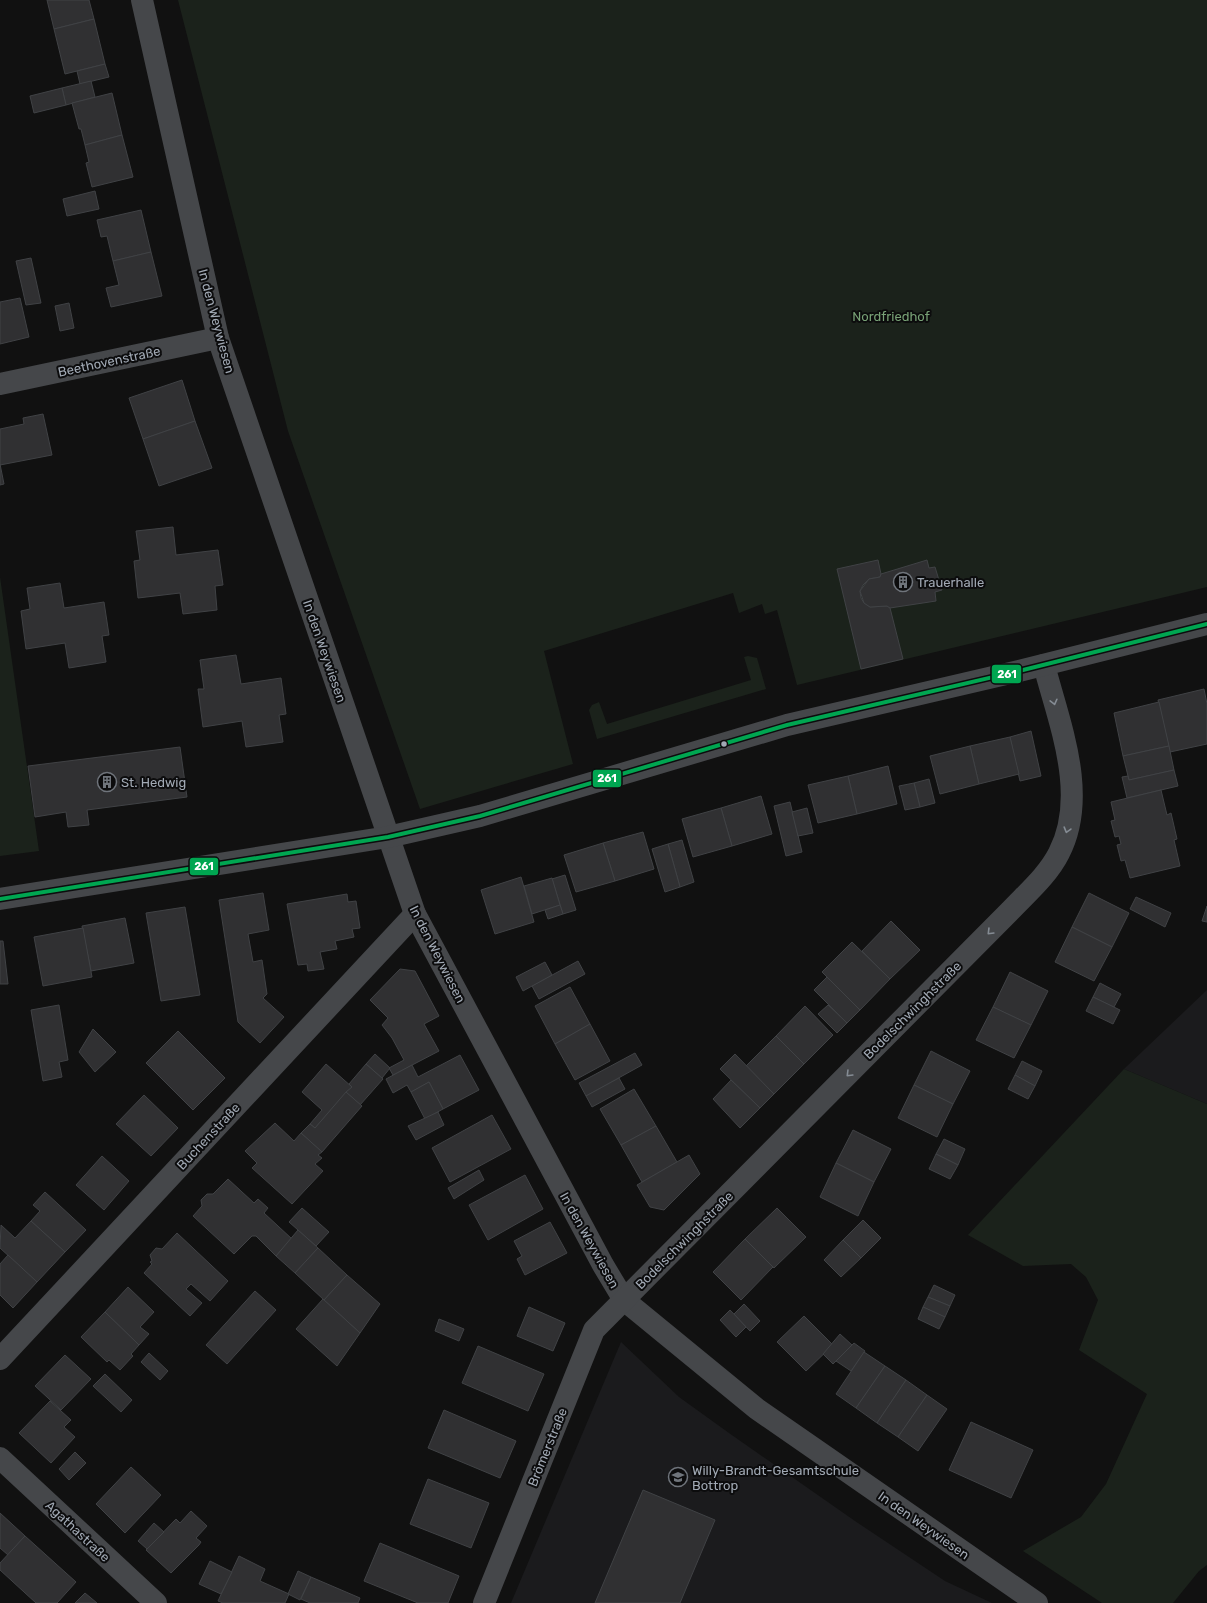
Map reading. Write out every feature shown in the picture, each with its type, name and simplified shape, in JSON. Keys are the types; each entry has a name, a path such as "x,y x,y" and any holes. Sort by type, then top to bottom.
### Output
{"street":[{"name":"In den Weywiesen","path":"142,0 218,338 388,837 416,914 599,1258 624,1300 757,1410 1037,1603"},
{"name":"Beethovenstraße","path":"0,384 218,338"},
{"path":"0,899 388,837 480,816 787,725 1044,665 1207,624"},
{"name":"Bodelschwinghstraße","path":"624,1300 1039,882 1059,853 1068,828 1072,807 1072,781 1068,756 1044,665"},
{"name":"Buchenstraße","path":"0,1359 416,914"},
{"name":"Brömerstraße","path":"484,1603 594,1330 624,1300"},
{"name":"Agathastraße","path":"0,1458 156,1603"}],"shaded area":[{"path":"1207,990 1207,1104 1124,1069"},
{"name":"Willy-Brandt-Gesamtschule Bottrop","path":"621,1342 679,1397 729,1433 855,1521 945,1581 992,1603 511,1603"}],"green space":[{"name":"Nordfriedhof","path":"178,0 1207,0 1207,587 797,685 777,610 765,614 762,604 739,613 733,593 544,651 573,764 420,809 288,431"},
{"path":"0,577 39,851 0,856"},
{"path":"748,656 757,658 766,689 597,739 589,710 592,705 599,702 607,724 751,680 744,657"},
{"path":"1124,1069 1207,1104 1207,1565 1199,1571 1173,1603 1102,1603 1023,1551 1081,1517 1106,1484 1147,1394 1079,1350 1098,1300 1086,1277 1071,1264 1023,1266 968,1235"}],"building":[{"path":"47,0 89,0 94,19 54,29"},
{"path":"94,19 105,64 65,74 54,29"},
{"path":"105,64 109,77 80,84 77,71"},
{"path":"91,81 95,97 66,105 62,88"},
{"path":"62,88 66,105 34,113 30,96"},
{"path":"112,93 122,135 85,145 72,103"},
{"path":"122,135 133,177 92,187 86,163 89,162 85,145"},
{"path":"95,191 99,209 67,216 63,199"},
{"path":"141,210 151,252 113,261 107,236 101,237 97,220"},
{"path":"151,252 162,296 111,307 106,288 119,285 113,261"},
{"path":"31,258 41,303 26,305 16,261"},
{"path":"20,298 29,337 0,344 0,302"},
{"path":"69,303 74,328 60,331 55,306"},
{"path":"182,380 195,421 143,439 129,398"},
{"path":"43,414 52,455 0,465 0,429 24,424 23,418"},
{"path":"195,421 212,468 159,486 143,439"},
{"path":"0,464 4,484 0,485"},
{"path":"173,527 176,555 218,550 223,585 215,586 217,610 183,614 180,593 138,598 134,561 140,560 136,531"},
{"path":"878,560 881,574 880,577 869,579 863,585 860,591 861,598 864,603 870,607 887,606 890,608 903,659 861,669 837,569"},
{"name":"Trauerhalle","path":"927,560 929,568 935,567 942,590 935,592 936,601 890,608 887,606 870,607 864,603 860,591 869,579 880,577 881,574"},
{"path":"60,583 64,608 104,602 109,635 102,636 106,662 69,668 65,643 26,649 21,611 30,609 27,588"},
{"path":"236,655 241,684 281,678 286,714 279,715 283,742 246,747 242,721 203,727 198,689 204,689 200,660"},
{"path":"1204,689 1207,704 1207,744 1170,752 1158,700"},
{"path":"1159,702 1169,746 1123,756 1114,713"},
{"path":"1031,731 1041,776 1020,781 1010,737"},
{"path":"1010,737 1019,774 979,784 970,746"},
{"path":"970,746 979,784 940,794 930,756"},
{"path":"1169,746 1174,770 1129,780 1123,756"},
{"name":"St. Hedwig","path":"180,747 187,797 87,810 89,825 68,827 66,812 35,817 28,766"},
{"path":"888,766 897,804 857,814 848,776"},
{"path":"1174,770 1178,786 1127,798 1122,777 1128,776 1129,780"},
{"path":"848,776 857,814 818,823 808,785"},
{"path":"929,779 935,803 920,807 914,783"},
{"path":"914,783 920,807 905,810 899,786"},
{"path":"1161,790 1167,815 1171,813 1177,839 1174,840 1180,866 1130,878 1125,860 1121,861 1117,845 1121,844 1119,836 1115,837 1111,821 1115,820 1111,802"},
{"path":"761,796 772,834 732,846 721,808"},
{"path":"790,802 802,852 786,856 774,806"},
{"path":"721,808 732,846 693,857 682,819"},
{"path":"807,808 813,833 798,836 792,812"},
{"path":"643,832 654,869 615,881 603,843"},
{"path":"682,840 694,882 680,887 668,844"},
{"path":"603,843 615,881 576,892 564,855"},
{"path":"668,844 680,887 665,892 652,849"},
{"path":"565,875 576,910 563,914 552,879"},
{"path":"521,877 534,922 495,934 481,890"},
{"path":"552,878 560,905 532,914 524,886"},
{"path":"263,893 269,930 248,934 253,962 262,960 267,994 263,998 284,1017 260,1043 238,1022 219,900"},
{"path":"1089,893 1129,913 1112,947 1072,927"},
{"path":"347,894 348,902 356,901 360,928 352,929 354,937 335,941 337,949 320,952 324,969 308,971 307,964 298,965 287,904"},
{"path":"1136,897 1171,913 1165,927 1130,909"},
{"path":"560,905 563,914 548,919 545,910"},
{"path":"1207,906 1207,922 1202,921"},
{"path":"185,907 200,995 161,1001 146,913"},
{"path":"125,918 134,963 91,971 82,926"},
{"path":"891,921 920,950 890,979 862,951"},
{"path":"1072,927 1112,947 1094,981 1055,962"},
{"path":"83,928 92,977 43,986 34,937"},
{"path":"0,941 3,941 8,984 0,984"},
{"path":"852,942 890,979 860,1010 822,972"},
{"path":"578,961 585,974 539,999 532,986"},
{"path":"545,962 552,975 523,991 516,977"},
{"path":"400,969 415,971 439,1016 424,1024 439,1051 393,1075 389,1068 404,1060 392,1038 382,1025 388,1018 370,1000"},
{"path":"1010,972 1048,991 1031,1025 993,1007"},
{"path":"827,977 860,1010 847,1023 814,990"},
{"path":"1100,983 1121,994 1114,1007 1093,997"},
{"path":"570,987 590,1024 555,1044 535,1006"},
{"path":"1093,997 1120,1010 1113,1024 1086,1011"},
{"path":"59,1005 68,1060 59,1062 62,1077 43,1081 31,1010"},
{"path":"828,1005 847,1023 837,1033 818,1014"},
{"path":"805,1006 833,1035 804,1064 776,1036"},
{"path":"993,1007 1031,1025 1014,1058 976,1040"},
{"path":"590,1024 610,1061 575,1080 555,1044"},
{"path":"93,1029 116,1052 95,1072 79,1052"},
{"path":"178,1031 225,1078 193,1110 146,1063"},
{"path":"776,1036 804,1064 774,1094 746,1066"},
{"path":"931,1051 970,1071 953,1104 914,1085"},
{"path":"635,1053 642,1065 586,1096 579,1083"},
{"path":"375,1054 390,1068 382,1078 366,1064"},
{"path":"735,1054 774,1094 760,1108 720,1069"},
{"path":"460,1055 479,1090 443,1109 429,1082 411,1092 407,1085 393,1093 386,1079 412,1065 418,1077"},
{"path":"1022,1061 1042,1071 1035,1086 1015,1075"},
{"path":"326,1064 352,1087 315,1128 310,1124 322,1110 302,1092"},
{"path":"366,1064 383,1079 360,1105 346,1092 352,1087 349,1084"},
{"path":"1015,1075 1035,1086 1028,1099 1008,1089"},
{"path":"619,1078 625,1089 592,1107 586,1096"},
{"path":"731,1080 760,1108 740,1128 713,1099"},
{"path":"429,1082 443,1109 425,1119 411,1092"},
{"path":"914,1085 953,1104 937,1137 898,1118"},
{"path":"634,1089 656,1126 621,1145 600,1109"},
{"path":"346,1092 362,1106 322,1152 301,1133 310,1124 315,1128"},
{"path":"144,1095 178,1128 151,1156 116,1124"},
{"path":"438,1112 444,1125 416,1140 408,1126"},
{"path":"492,1115 511,1149 450,1182 432,1148"},
{"path":"275,1123 294,1141 301,1133 322,1152 318,1155 322,1158 315,1164 323,1171 292,1204 252,1168 257,1163 245,1151"},
{"path":"656,1126 677,1162 642,1182 621,1145"},
{"path":"853,1130 891,1149 874,1182 836,1163"},
{"path":"944,1139 965,1149 958,1165 936,1154"},
{"path":"936,1154 958,1165 950,1179 929,1169"},
{"path":"689,1155 700,1174 664,1210 650,1207 637,1185"},
{"path":"102,1156 129,1181 104,1210 76,1185"},
{"path":"836,1163 874,1182 858,1216 820,1197"},
{"path":"479,1170 484,1180 454,1199 448,1188"},
{"path":"525,1175 543,1209 488,1240 469,1205"},
{"path":"228,1179 254,1203 258,1199 268,1208 264,1213 292,1239 276,1256 256,1236 252,1236 234,1254 193,1216 202,1206 201,1200 207,1194 213,1194"},
{"path":"45,1192 86,1230 65,1252 31,1221 40,1211 33,1205"},
{"path":"302,1208 329,1232 316,1246 289,1222"},
{"path":"777,1208 806,1237 774,1268 745,1239"},
{"path":"863,1220 881,1238 861,1258 843,1240"},
{"path":"31,1221 65,1252 37,1282 0,1248 1,1225 15,1238"},
{"path":"550,1222 567,1253 525,1275 517,1259 522,1256 514,1241"},
{"path":"298,1230 318,1248 295,1273 276,1256"},
{"path":"177,1233 228,1281 210,1301 191,1284 186,1289 202,1303 190,1316 144,1273 152,1264 150,1262 152,1261 150,1255 156,1248 162,1249"},
{"path":"745,1239 773,1267 741,1300 713,1272"},
{"path":"843,1240 861,1258 841,1277 824,1260"},
{"path":"318,1248 347,1275 324,1300 295,1273"},
{"path":"8,1255 37,1282 13,1308 0,1295 0,1264"},
{"path":"347,1275 380,1304 360,1333 324,1300"},
{"path":"934,1285 955,1295 950,1306 928,1297"},
{"path":"128,1287 154,1312 140,1327 149,1334 139,1345 105,1312"},
{"path":"255,1291 276,1310 227,1364 206,1345"},
{"path":"928,1297 950,1306 945,1317 923,1307"},
{"path":"323,1299 360,1333 337,1366 296,1329"},
{"path":"744,1304 760,1321 750,1331 734,1314"},
{"path":"529,1307 565,1323 553,1351 517,1336"},
{"path":"923,1307 945,1317 939,1329 918,1319"},
{"path":"730,1310 746,1327 736,1337 720,1320"},
{"path":"105,1312 139,1345 131,1354 133,1356 120,1370 109,1360 107,1362 81,1337"},
{"path":"804,1316 833,1345 806,1371 777,1342"},
{"path":"439,1319 464,1329 459,1341 435,1331"},
{"path":"840,1334 852,1345 833,1364 823,1354"},
{"path":"854,1343 865,1351 851,1371 836,1361"},
{"path":"478,1346 544,1374 528,1411 462,1383"},
{"path":"864,1352 885,1366 856,1408 836,1394"},
{"path":"149,1353 168,1371 160,1380 141,1362"},
{"path":"65,1355 91,1379 61,1410 35,1386"},
{"path":"885,1366 906,1380 877,1423 856,1408"},
{"path":"105,1374 132,1400 121,1412 93,1386"},
{"path":"906,1380 927,1395 898,1437 877,1423"},
{"path":"927,1395 947,1409 918,1451 898,1437"},
{"path":"50,1401 71,1420 64,1427 75,1437 51,1463 19,1433"},
{"path":"444,1410 516,1441 500,1478 428,1448"},
{"path":"971,1422 1033,1450 1011,1498 949,1470"},
{"path":"75,1452 86,1463 69,1480 59,1469"},
{"path":"131,1467 161,1495 125,1533 96,1504"},
{"path":"428,1479 489,1503 471,1548 410,1524"},
{"path":"643,1490 715,1520 680,1603 595,1603"},
{"path":"191,1511 207,1526 196,1538 201,1542 199,1545 171,1573 146,1550 176,1519 180,1523"},
{"path":"0,1513 25,1536 8,1555 0,1548"},
{"path":"154,1523 164,1532 147,1549 138,1541"},
{"path":"25,1536 76,1582 57,1603 36,1603 0,1570 0,1563"},
{"path":"380,1543 459,1576 448,1603 418,1603 364,1581"},
{"path":"239,1556 265,1569 260,1581 289,1594 285,1603 223,1603 218,1601"},
{"path":"210,1561 232,1572 221,1594 199,1584"},
{"path":"298,1571 311,1577 300,1600 288,1594"},
{"path":"311,1577 360,1598 358,1603 310,1603 301,1599"},
{"path":"85,1593 97,1603 75,1603"}],"transit line":[{"name":"261","path":"0,899 388,837 480,816 787,725 1019,671 1207,624"}],"place":[{"name":"Trauerhalle","path":"903,582"},
{"name":"St. Hedwig","path":"107,782"},
{"name":"Willy-Brandt-Gesamtschule Bottrop","path":"678,1477"}]}
